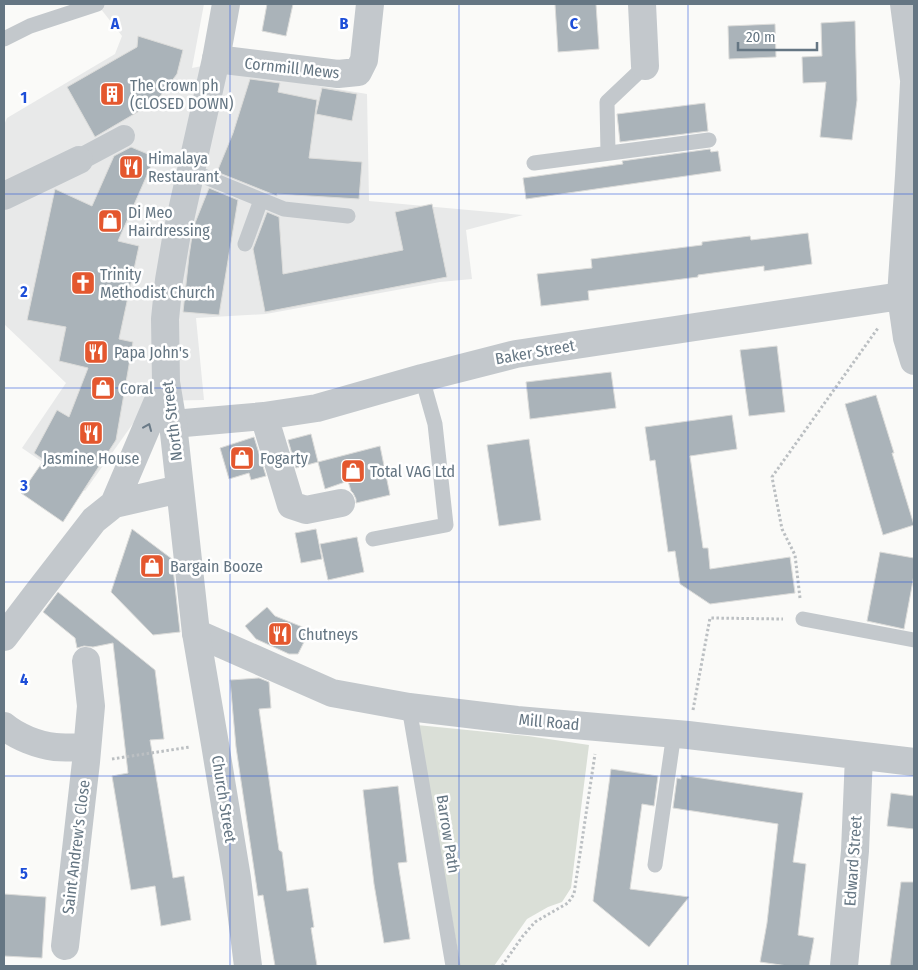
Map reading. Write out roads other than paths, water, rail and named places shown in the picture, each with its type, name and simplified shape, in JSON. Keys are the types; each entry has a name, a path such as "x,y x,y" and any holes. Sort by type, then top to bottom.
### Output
{"street":[{"name":"North Street","path":"196,633 173,424 166,382 165,319 169,280 191,171 202,90 216,60 226,4"},
{"name":"Cornmill Mews","path":"216,60 338,74 358,72 364,60 370,4"},
{"path":"642,4 645,66"},
{"path":"904,4 914,82 910,176 901,296 907,338 914,361"},
{"path":"4,196 124,136"},
{"name":"Baker Street","path":"173,424 264,416 317,408 516,354 901,296"},
{"path":"114,504 166,382"},
{"path":"264,416 291,505 306,510 341,503"},
{"path":"4,637 94,520 114,504 180,489"},
{"name":"Mill Road","path":"196,633 332,692 409,707 517,720 681,734 914,762"},
{"name":"Church Street","path":"196,633 237,878 248,966"},
{"name":"Saint Andrew's Close","path":"65,946 91,706 86,661"},
{"path":"4,726 26,740 87,755"},
{"name":"Edward Street","path":"844,966 855,851 859,756"}],"lane":[{"path":"4,39 30,26 98,4"},
{"path":"608,153 607,102 645,66"},
{"path":"534,163 709,140"},
{"path":"191,171 284,209 348,216"},
{"path":"245,244 261,200"},
{"path":"373,539 446,526 435,424 422,378"},
{"path":"803,620 914,640"},
{"name":"Barrow Path","path":"409,707 453,966"},
{"path":"655,864 681,734"}],"place":[{"name":"The Crown ph (CLOSED DOWN)","path":"112,94"},
{"name":"Himalaya Restaurant","path":"131,167"},
{"name":"Di Meo Hairdressing","path":"110,221"},
{"name":"Trinity Methodist Church","path":"83,283"},
{"name":"Papa John's","path":"96,352"},
{"name":"Coral","path":"103,388"},
{"name":"Jasmine House","path":"91,433"},
{"name":"Fogarty","path":"242,458"},
{"name":"Total VAG Ltd","path":"353,471"},
{"name":"Bargain Booze","path":"152,566"},
{"name":"Chutneys","path":"280,634"}]}
